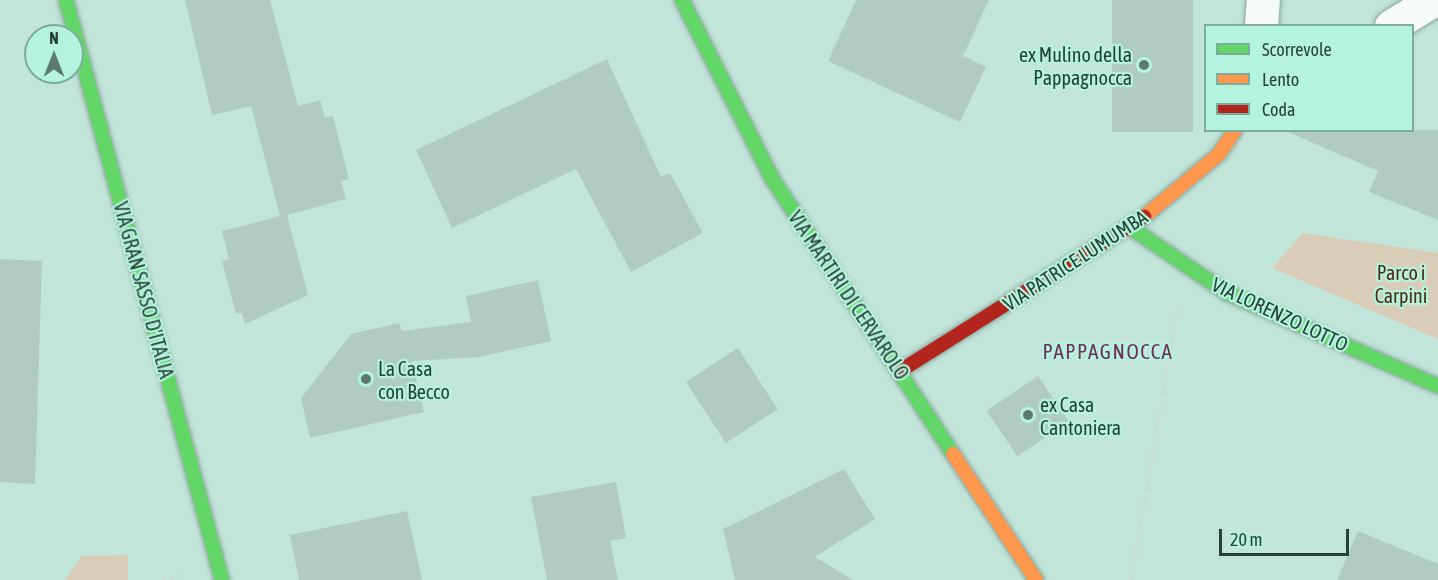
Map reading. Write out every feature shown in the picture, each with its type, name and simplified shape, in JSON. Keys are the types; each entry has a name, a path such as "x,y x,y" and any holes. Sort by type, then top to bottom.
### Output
{"street":[{"name":"VIA GRAN SASSO D'ITALIA","path":"66,0 222,580"},
{"name":"VIA MARTIRI DI CERVAROLO","path":"682,0 773,180 1036,580"},
{"path":"1261,24 1263,0"},
{"path":"1394,24 1433,0"},
{"name":"VIA PATRICE LUMUMBA","path":"900,371 1131,228 1218,154 1234,132"},
{"name":"VIA LORENZO LOTTO","path":"1131,228 1185,267 1227,292 1438,386"}],"path":[{"path":"1131,580 1185,267"}],"green space":[{"name":"Parco i Carpini","path":"1303,233 1438,253 1438,339 1272,268"},
{"path":"128,555 128,580 65,580 82,556"}],"building":[{"path":"185,0 270,0 298,106 320,100 325,118 333,116 349,179 341,181 346,199 287,215 308,295 245,324 242,313 236,314 222,261 229,259 222,231 280,216 251,106 212,115"},
{"path":"856,0 989,0 963,56 986,67 960,122 828,61"},
{"name":"ex Mulino della Pappagnocca","path":"1112,0 1193,0 1193,132 1112,132"},
{"path":"607,59 661,177 670,173 703,233 631,272 576,169 452,228 416,150"},
{"path":"1438,130 1438,220 1369,192 1378,171 1288,132"},
{"path":"0,259 42,261 35,484 0,482"},
{"name":"La Casa con Becco","path":"538,280 551,341 479,357 412,361 424,412 310,438 301,398 351,334 399,323 402,331 471,322 466,296"},
{"path":"738,348 778,409 726,443 686,382"},
{"name":"ex Casa Cantoniera","path":"1038,376 1069,422 1017,456 987,411"},
{"path":"844,469 875,519 815,557 853,580 735,580 723,529"},
{"path":"616,482 626,538 610,541 618,580 547,580 531,497"},
{"path":"407,511 422,580 299,580 290,535"},
{"path":"1358,531 1438,564 1438,580 1337,580"}],"traffic: fast":[{"path":"66,0 222,580"},
{"path":"682,0 773,180 953,454"},
{"path":"1131,228 1227,293 1438,386"}],"traffic: slow":[{"path":"1144,217 1219,154 1234,132"},
{"path":"953,454 1036,580"}],"traffic: jam":[{"path":"900,371 1144,217"}],"place":[{"name":"ex Mulino della Pappagnocca","path":"1144,65"},
{"name":"La Casa con Becco","path":"366,379"},
{"name":"ex Casa Cantoniera","path":"1028,415"}],"district":[{"name":"PAPPAGNOCCA","path":"1108,351"}]}
